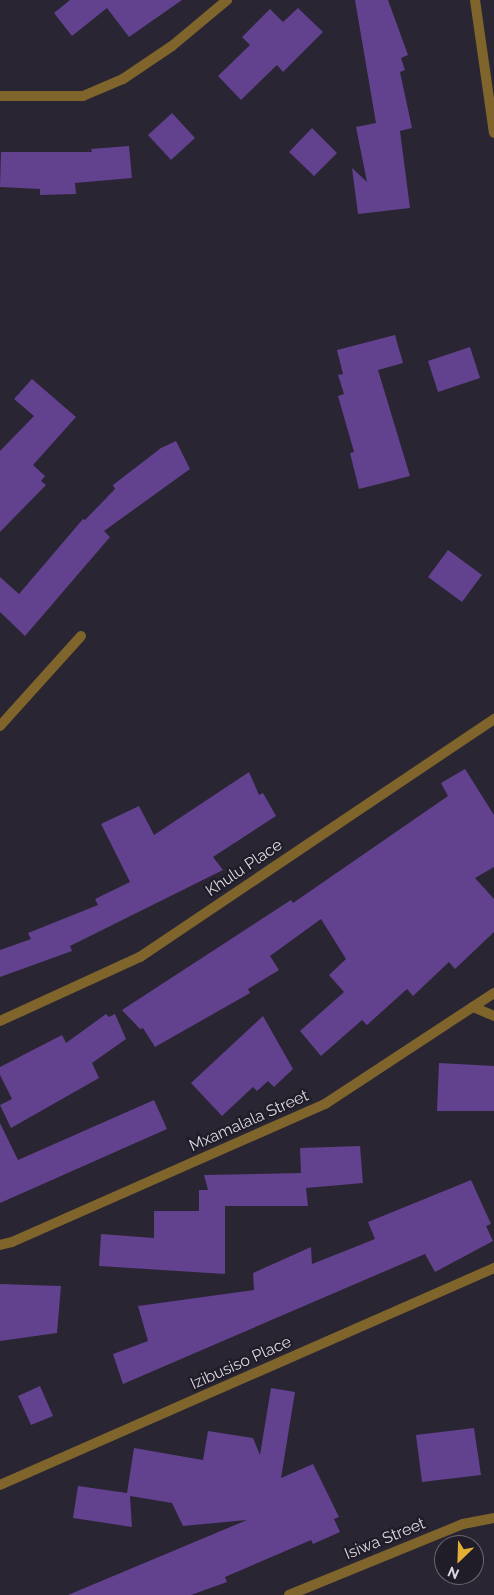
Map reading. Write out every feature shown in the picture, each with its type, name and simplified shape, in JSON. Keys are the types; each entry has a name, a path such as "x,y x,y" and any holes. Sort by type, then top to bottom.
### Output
{"street":[{"path":"0,96 84,96 123,79 172,46 227,0"},
{"path":"475,0 494,133"},
{"path":"0,726 81,636"},
{"name":"Khulu Place","path":"0,1022 140,958 494,720"},
{"name":"Mxamalala Street","path":"0,1245 12,1242 325,1104 494,993"},
{"path":"473,1007 494,1016"},
{"name":"Izibusiso Place","path":"0,1485 494,1268"},
{"name":"Isiwa Street","path":"289,1595 302,1592 463,1524 494,1518"}],"building":[{"path":"70,0 182,0 129,37 107,8 72,36 54,13"},
{"path":"355,0 388,0 408,55 401,58 405,70 400,72 412,128 400,131 410,208 358,214 352,168 367,182 356,127 376,123"},
{"path":"298,8 323,32 283,72 277,65 241,100 218,76 250,45 242,37 270,9 283,22"},
{"path":"172,113 195,138 171,160 148,135"},
{"path":"312,128 337,153 314,176 289,152"},
{"path":"129,146 132,178 75,183 76,194 40,195 40,189 0,187 1,152 92,152 91,149"},
{"path":"395,335 403,363 378,370 410,476 359,489 350,453 354,452 338,396 344,394 338,375 343,374 337,350"},
{"path":"470,347 480,378 438,392 428,361"},
{"path":"32,379 76,417 33,465 45,476 41,481 46,485 0,532 0,451 34,416 14,399"},
{"path":"176,441 190,469 104,531 110,537 25,636 0,612 0,577 19,594 83,519 85,520 115,489 113,485 161,448"},
{"path":"448,550 482,575 462,602 428,577"},
{"path":"465,769 494,815 494,867 475,878 494,899 494,932 455,969 449,962 413,996 407,989 367,1025 362,1020 321,1056 300,1031 344,992 329,975 346,959 321,919 270,956 279,970 248,989 250,993 155,1047 143,1028 140,1029 122,1010 291,900 293,903 448,796 441,783"},
{"path":"249,772 259,795 263,793 276,816 213,857 223,870 70,946 72,951 0,977 0,950 31,939 28,933 98,905 95,899 130,882 101,824 139,806 154,835"},
{"path":"106,1014 109,1017 115,1014 126,1039 92,1063 99,1078 11,1128 0,1105 12,1099 0,1075 0,1067 62,1035 66,1043"},
{"path":"263,1016 293,1069 274,1087 268,1081 257,1091 253,1087 222,1116 191,1083"},
{"path":"439,1063 494,1066 494,1111 437,1111"},
{"path":"154,1100 167,1129 0,1203 0,1123 18,1160"},
{"path":"360,1146 363,1183 306,1188 308,1206 225,1206 225,1274 99,1266 101,1234 154,1238 154,1211 199,1211 199,1190 208,1190 204,1175 301,1173 300,1148"},
{"path":"471,1180 491,1224 486,1226 493,1241 435,1272 425,1254 123,1384 113,1354 148,1341 138,1306 254,1290 253,1273 311,1247 312,1264 375,1239 368,1222"},
{"path":"0,1284 61,1286 57,1333 0,1341"},
{"path":"40,1386 53,1416 31,1425 18,1396"},
{"path":"271,1388 295,1392 281,1478 313,1464 339,1517 334,1519 340,1532 313,1544 311,1540 225,1577 227,1582 191,1595 68,1595 247,1520 183,1526 172,1503 130,1496 132,1527 73,1518 78,1486 127,1493 134,1448 203,1460 208,1431 253,1438 260,1455"},
{"path":"474,1428 481,1475 422,1482 416,1435"}]}
